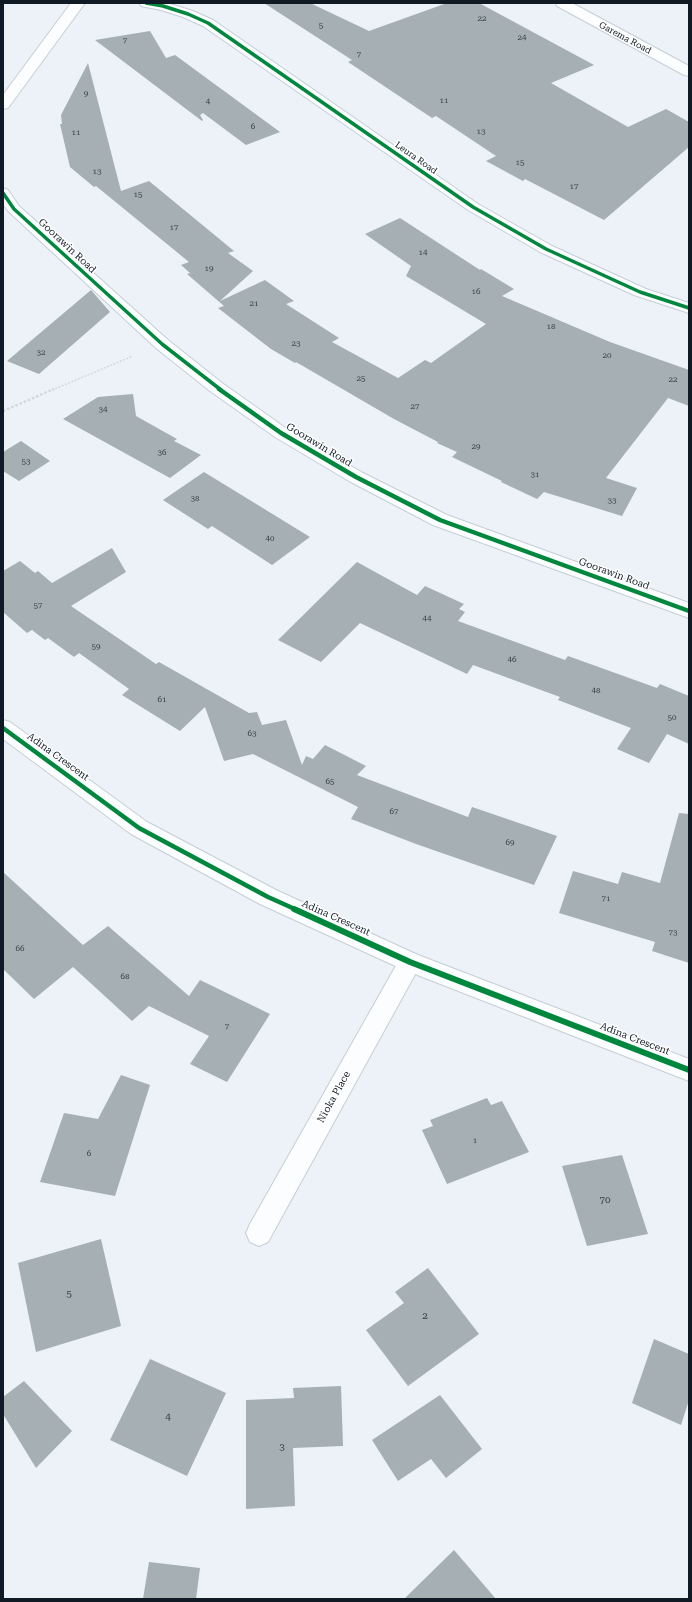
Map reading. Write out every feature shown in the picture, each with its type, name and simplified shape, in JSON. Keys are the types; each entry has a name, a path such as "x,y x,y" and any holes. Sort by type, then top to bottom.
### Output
{"street":[{"path":"3,105 78,3"},
{"name":"Leura Road","path":"146,3 163,6 188,14 208,23 473,207 546,249 640,292 689,308"},
{"name":"Garema Road","path":"562,3 689,72"},
{"name":"Goorawin Road","path":"3,193 14,209 162,344 216,387 281,433 356,478 440,520 689,611"},
{"name":"Adina Crescent","path":"3,728 139,828 268,897 410,962 689,1070"},
{"name":"Nioka Place","path":"259,1233 410,962"}],"path":[{"path":"3,411 162,344"}],"building":[{"path":"264,3 310,3 369,31 447,3 479,3 594,65 551,83 628,127 666,109 689,122 689,147 604,220 525,179 523,181 486,161 496,156 436,116 432,118 348,62 352,60"},
{"path":"150,31 166,58 175,55 280,132 246,145 203,113 200,115 203,120 202,121 95,40"},
{"path":"88,63 121,191 149,181 234,251 228,253 253,271 220,301 265,280 294,301 286,304 339,338 332,342 398,378 425,360 431,363 486,324 406,276 411,266 365,234 400,218 480,270 481,269 514,289 502,296 610,342 689,370 689,406 668,398 606,478 637,488 622,516 544,492 537,499 452,457 457,452 437,443 438,442 394,419 271,349 218,308 224,306 187,274 190,273 181,265 189,262 96,186 94,187 70,167 60,124 62,124 61,115"},
{"path":"91,290 110,312 39,374 7,361"},
{"path":"133,394 136,416 177,439 174,441 201,455 170,478 63,419 98,397"},
{"path":"21,441 50,461 19,481 3,471 3,452"},
{"path":"204,472 310,537 272,565 212,526 208,529 163,500"},
{"path":"112,548 126,572 71,606 156,664 159,662 249,713 257,712 262,725 286,720 302,765 306,756 313,759 325,745 366,766 357,775 468,817 472,807 557,836 534,885 416,844 351,819 358,807 253,754 224,761 205,707 180,731 122,695 129,689 79,653 74,657 48,638 45,640 32,630 27,633 3,612 3,571 20,561 35,573 38,571 52,583"},
{"path":"357,562 417,595 425,586 464,604 459,609 465,612 458,621 565,660 568,656 657,688 660,684 689,696 689,744 667,734 649,763 617,749 631,728 558,700 560,697 473,665 467,674 360,623 321,662 278,640"},
{"path":"679,813 689,814 689,963 652,951 655,942 559,913 573,871 618,884 622,872 660,883"},
{"path":"3,872 83,945 108,926 189,996 200,980 270,1014 227,1082 190,1064 209,1036 149,1006 132,1021 73,967 34,999 3,969"},
{"path":"121,1075 150,1085 115,1196 40,1182 64,1113 98,1119"},
{"path":"487,1098 491,1105 502,1101 529,1152 447,1184 422,1130 433,1126 430,1120"},
{"path":"622,1155 648,1234 587,1246 562,1166"},
{"path":"101,1239 121,1326 36,1352 18,1263"},
{"path":"428,1268 479,1334 408,1386 366,1330 404,1303 395,1292"},
{"path":"654,1339 689,1354 689,1400 681,1425 632,1403"},
{"path":"150,1359 226,1393 187,1476 110,1440"},
{"path":"24,1381 72,1431 36,1468 3,1414 3,1397"},
{"path":"341,1386 343,1446 293,1448 295,1506 246,1509 246,1400 294,1398 293,1388"},
{"path":"440,1395 482,1449 446,1478 431,1459 398,1481 372,1440"},
{"path":"454,1550 496,1599 404,1599"},
{"path":"149,1562 200,1568 196,1599 143,1599"}],"cycle path":[{"path":"146,3 163,6 188,14 208,23 473,207 546,249 640,292 689,308"},
{"path":"3,193 14,209 162,344 216,387 281,433 356,477 440,520 689,611"},
{"path":"3,728 139,828 268,897 410,962 689,1070"}]}
